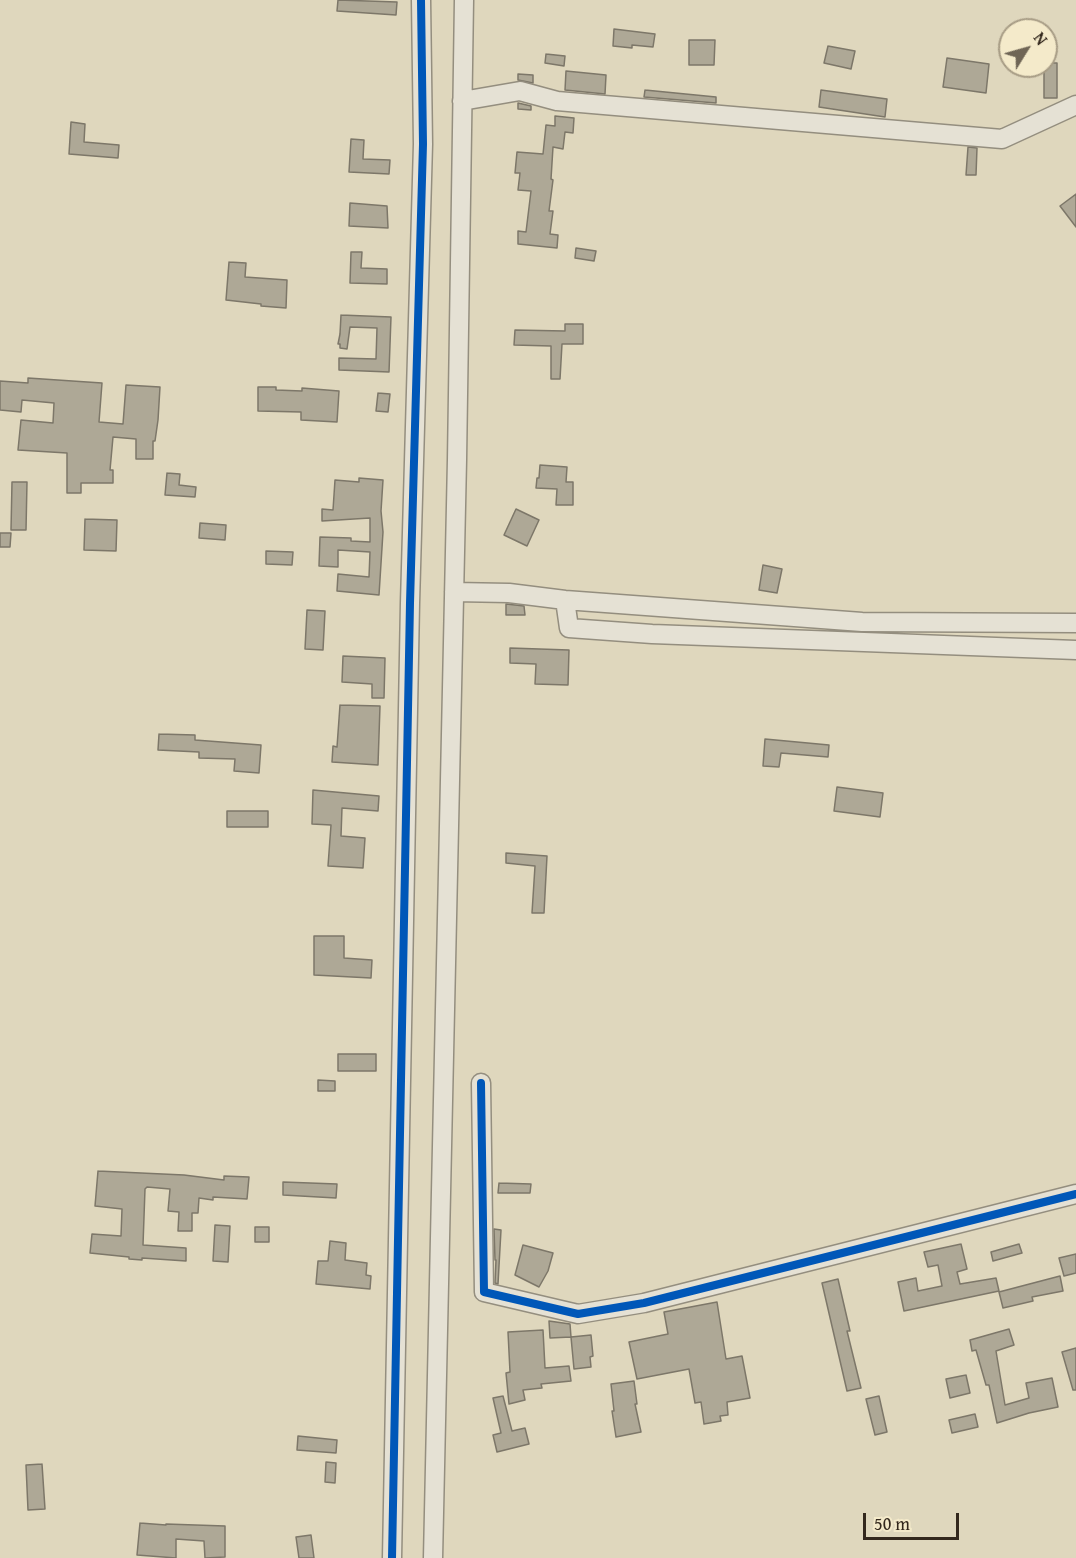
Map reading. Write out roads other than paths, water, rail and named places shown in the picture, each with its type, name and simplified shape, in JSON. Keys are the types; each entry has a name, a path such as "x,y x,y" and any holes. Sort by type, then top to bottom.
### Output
{"street":[{"path":"392,1558 410,615 423,144 421,0"},
{"path":"433,1558 464,0"},
{"path":"462,101 520,91 556,101 1002,139 1076,105"},
{"path":"454,592 509,593 565,600 862,622 1076,622"},
{"path":"565,600 569,628 652,634 1076,650"},
{"path":"482,1083 484,1292 578,1314 644,1303 1076,1194"}]}
